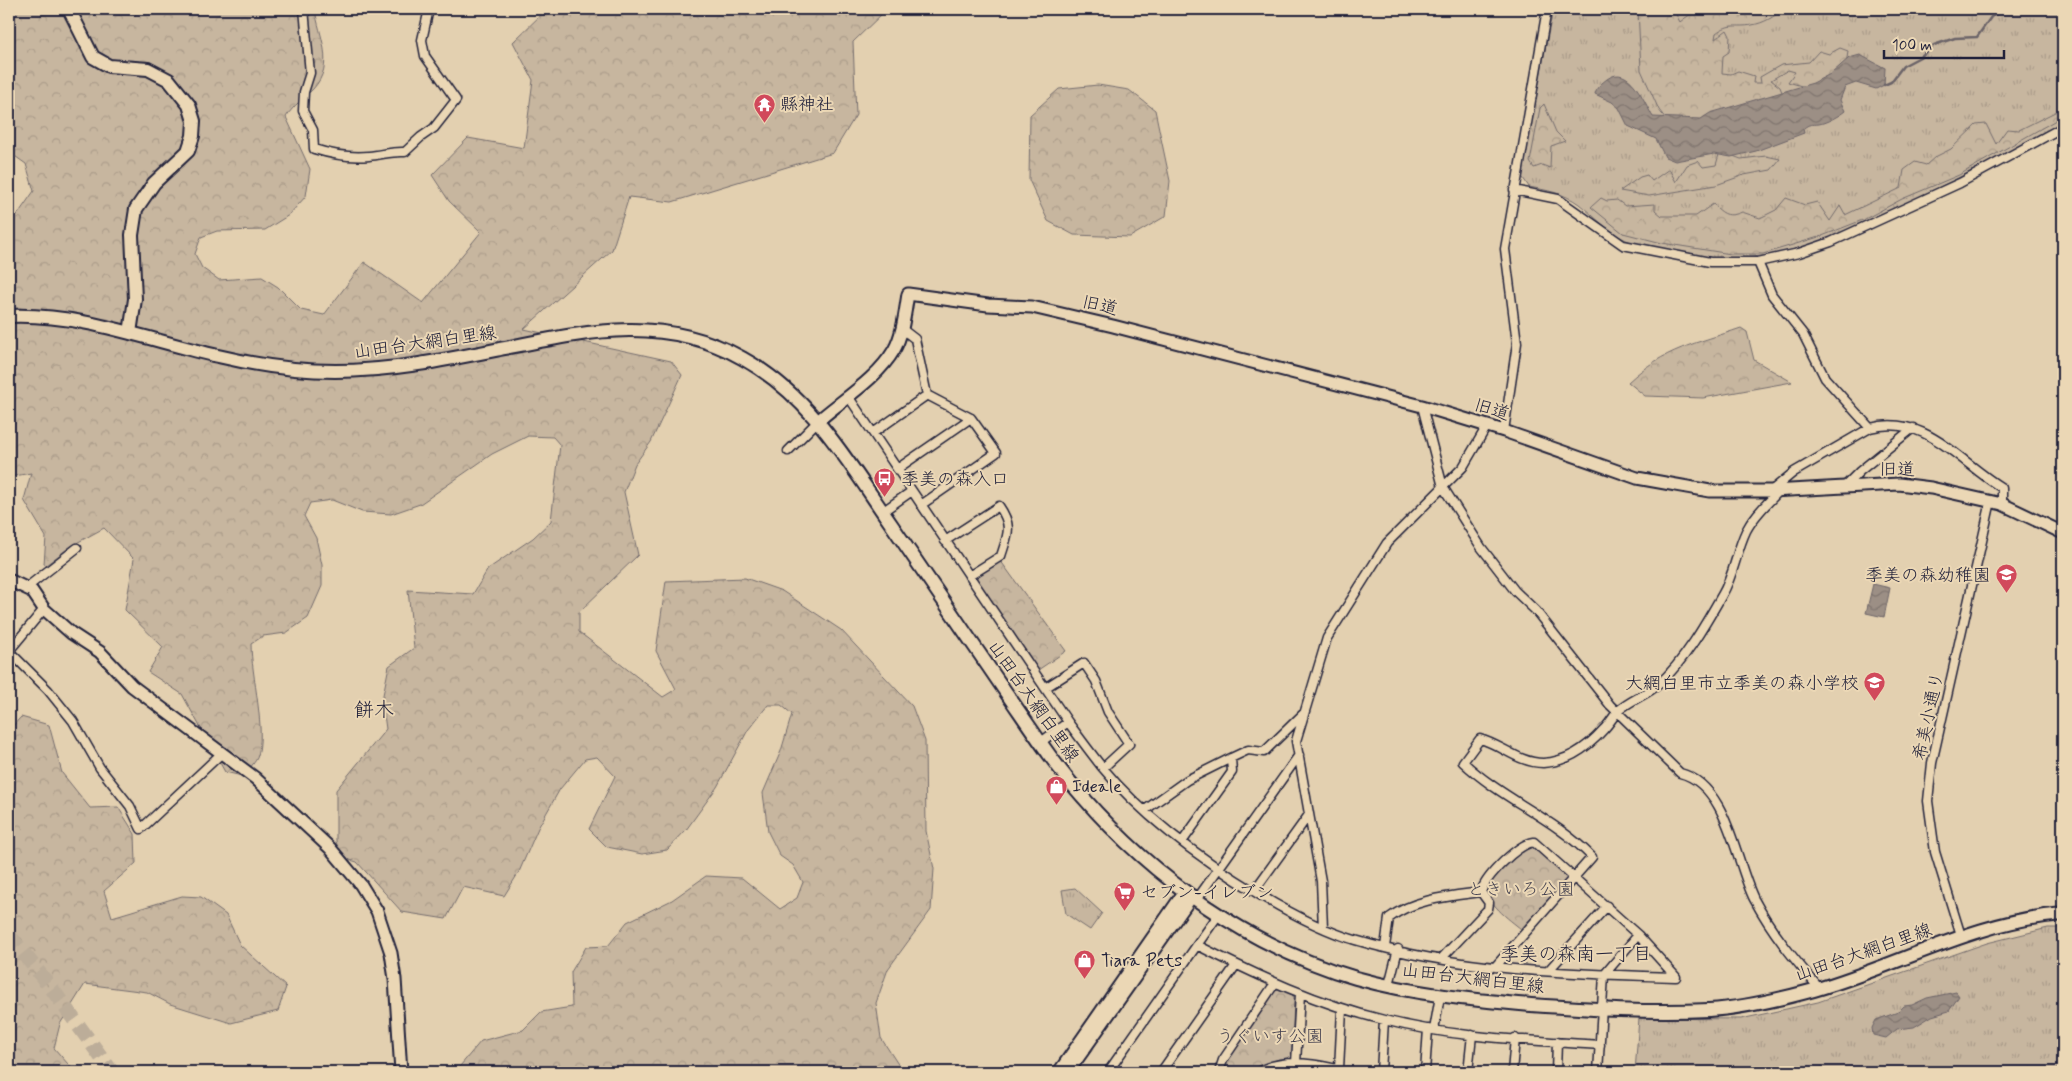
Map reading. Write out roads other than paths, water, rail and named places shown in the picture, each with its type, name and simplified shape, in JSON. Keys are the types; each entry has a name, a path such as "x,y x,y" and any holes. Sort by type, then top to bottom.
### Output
{"main road":[{"path":"69,9 94,57 109,66 148,69 169,80 189,105 194,121 193,136 188,151 154,183 134,215 132,235 136,299 130,334"},
{"name":"山田台大網白里線","path":"9,316 50,316 87,322 221,357 290,368 336,371 391,368 445,360 596,331 618,329 658,330 712,344 748,361 779,382 818,421 1060,770 1107,824 1144,859 1219,914 1269,943 1353,977 1440,996 1602,1010 1714,1010 1770,1000 1819,988 1961,936 2009,923 2063,914"}],"street":[{"path":"304,9 310,73 304,92 303,111 313,130 314,149 342,157 371,156 392,151 405,152 434,128 456,100 425,56 422,40 429,9"},
{"path":"1504,431 1517,343 1505,249 1547,9"},
{"path":"1514,190 1558,199 1623,245 1710,262 1758,262 1798,253 1831,242 1960,183 2063,127"},
{"path":"1758,262 1772,295 1803,334 1825,378 1870,428"},
{"name":"旧道","path":"902,329 908,294 988,306 1032,307 1113,326 1422,406 1504,431 1637,478 1710,490 1776,491 1899,484 1931,488 1997,502 2063,533"},
{"path":"788,451 818,421 886,362 895,348 902,329 915,339 927,394 971,418 996,453 921,505"},
{"path":"873,433 927,394"},
{"path":"848,396 1068,722 1103,768 1145,810 1182,842 1217,868 1292,914 1354,940 1384,947 1441,959 1494,967 1604,975 1676,977 1638,935 1534,842 1526,843 1515,850 1481,892 1416,904 1399,911 1389,918 1384,947"},
{"path":"1422,406 1443,487 1481,547 1515,591 1536,611 1617,712 1680,773 1693,776 1720,806 1754,898 1781,944 1819,988"},
{"path":"897,468 971,418"},
{"path":"1494,967 1592,857 1575,839 1498,791 1463,762 1480,739 1490,742 1521,760 1543,762 1561,760 1576,754 1605,729 1617,712 1658,685 1685,653 1730,580 1747,530 1756,515 1776,491 1794,472 1870,428 1901,424 1934,438 2002,488 1997,502"},
{"path":"1323,928 1322,881 1308,816 1296,741 1327,638 1387,543 1463,466 1487,426"},
{"path":"1844,487 1860,471 1913,428"},
{"path":"882,512 912,490"},
{"name":"希美小通り","path":"1961,936 1935,852 1928,801 1932,763 1997,502"},
{"path":"945,541 999,506 1008,518 1009,531 1001,556 969,576"},
{"path":"26,588 77,548"},
{"path":"9,580 32,591 44,609 71,632 100,652 132,686 255,778 330,848 361,885 377,911 386,932 395,979 401,1072"},
{"path":"44,609 9,651 48,690 73,721 100,768 130,806 141,829 222,753"},
{"path":"1045,688 1084,663 1096,681 1108,712 1129,744 1103,768"},
{"path":"1145,810 1187,780 1231,758 1248,750 1264,752 1305,711"},
{"path":"1041,742 1068,722"},
{"path":"1290,727 1297,728 1298,733"},
{"path":"1059,1072 1191,895 1217,868 1299,755"},
{"path":"1182,842 1232,772 1231,758"},
{"path":"1254,891 1308,816"},
{"path":"1441,959 1488,910 1490,903 1481,892"},
{"path":"1548,971 1606,906"},
{"path":"1108,1072 1219,914"},
{"path":"1598,1072 1604,975 1638,935"},
{"path":"1198,945 1236,965 1300,994 1342,1009 1384,1020 1472,1035 1600,1045"},
{"path":"1388,985 1398,950"},
{"path":"1161,1072 1236,965"},
{"path":"1219,1072 1223,1060 1275,983"},
{"path":"1296,1063 1300,994"},
{"path":"1425,1072 1431,1029 1440,996"},
{"path":"1339,1069 1342,1009"},
{"path":"1381,1072 1384,1020"},
{"path":"1068,1072 1098,1022"},
{"path":"1468,1072 1472,1035"},
{"path":"1512,1072 1515,1038"},
{"path":"1556,1072 1558,1042"},
{"path":"1258,1072 1296,1063 1318,1064 1350,1072"}],"water":[{"path":"1860,55 1885,68 1884,85 1876,89 1856,83 1845,87 1840,100 1845,111 1839,115 1829,121 1807,126 1803,129 1804,133 1756,151 1731,157 1714,154 1675,161 1665,157 1656,139 1628,126 1619,108 1612,102 1595,94 1598,87 1607,79 1615,75 1623,76 1636,87 1653,117 1701,119 1710,113 1813,83 1832,73 1849,58"},
{"path":"1873,584 1890,588 1884,617 1866,613"},
{"path":"1956,992 1959,996 1949,1011 1932,1016 1914,1027 1897,1029 1886,1038 1873,1035 1872,1028 1876,1020 1898,1012 1904,1006 1912,1005 1927,998"}],"waterway":[{"path":"1884,85 1891,82 1903,66 1920,57 1934,45 1955,38 1977,37 1991,17 2005,9"}],"tunnel":[{"path":"9,935 52,989 112,1072"}],"place":[{"name":"縣神社","path":"764,123"},
{"name":"季美の森入口","path":"885,498"},
{"name":"季美の森幼稚園","path":"2007,594"},
{"name":"大網白里市立季美の森小学校","path":"1875,702"},
{"name":"Ideale","path":"1056,805"},
{"name":"セブン-イレブン","path":"1124,911"},
{"name":"Tiara Pets","path":"1085,979"}],"district":[{"name":"餅木","path":"374,709"},
{"name":"季美の森南一丁目","path":"1576,953"}],"park label":[{"name":"ときいろ公園","path":"1521,889"},
{"name":"うぐいす公園","path":"1270,1036"}]}
